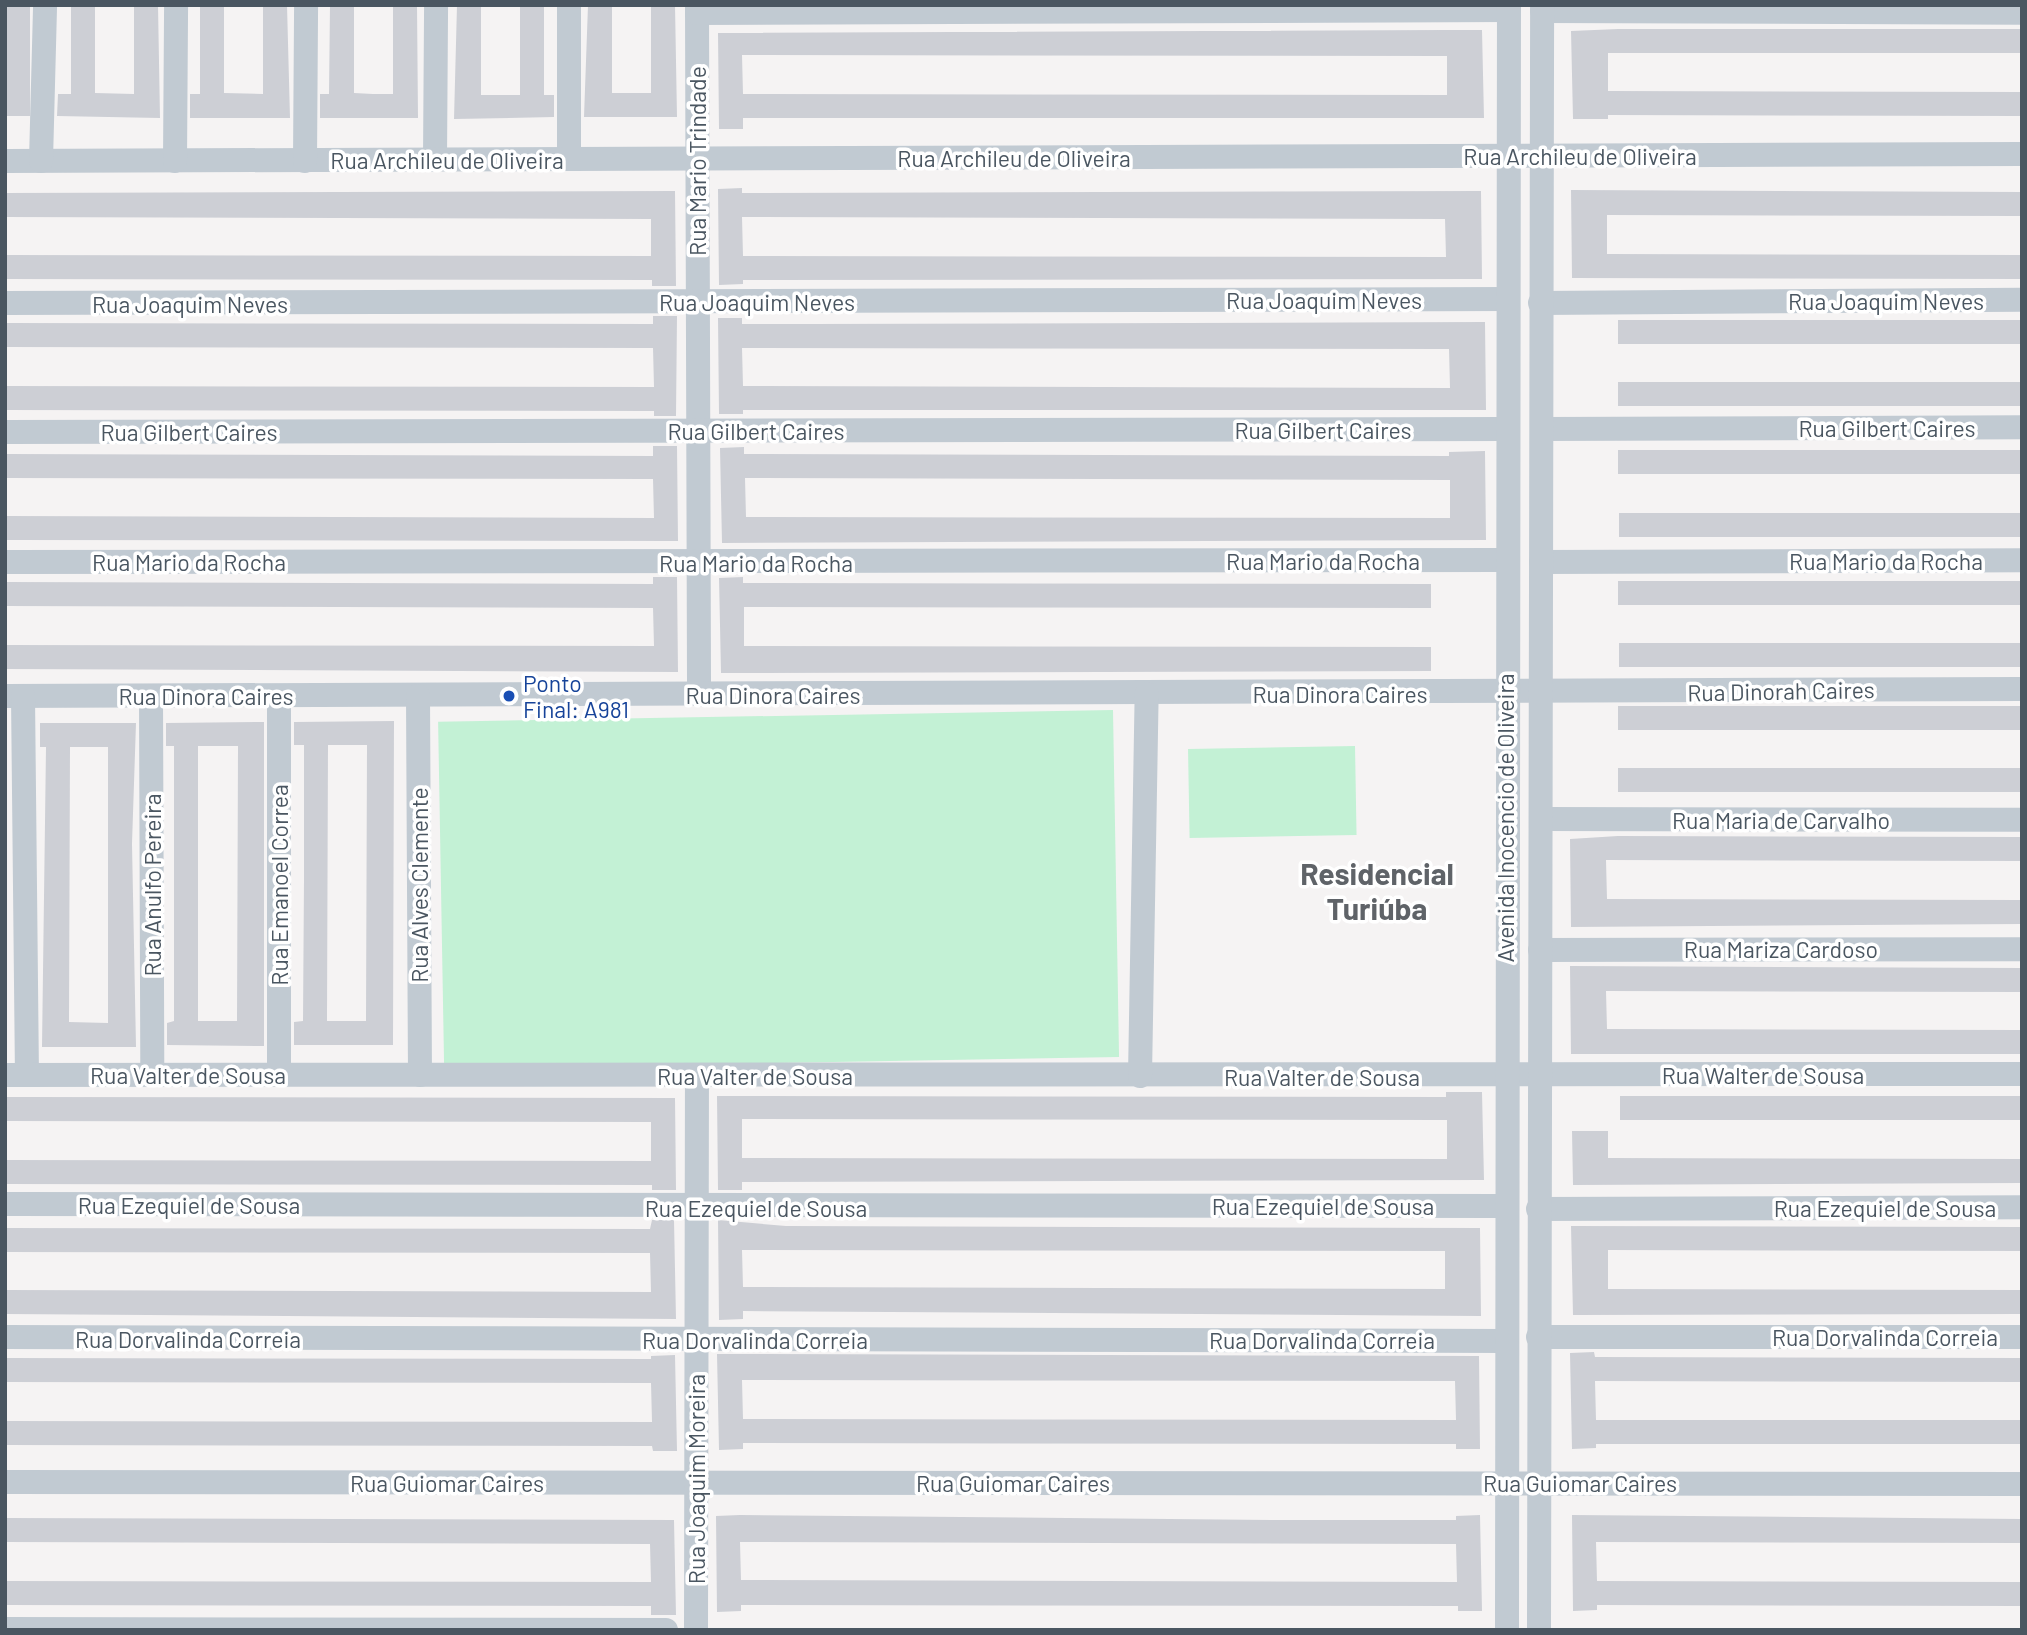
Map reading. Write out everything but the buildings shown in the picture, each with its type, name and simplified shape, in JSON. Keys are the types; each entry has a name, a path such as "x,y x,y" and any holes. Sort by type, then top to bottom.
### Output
{"street":[{"path":"41,161 45,5"},
{"path":"175,161 176,5"},
{"path":"305,160 306,5"},
{"path":"435,160 436,5"},
{"path":"569,5 569,159"},
{"path":"697,9 1509,8"},
{"name":"Avenida Inocencio de Oliveira","path":"1507,1630 1504,1483 1507,1206 1504,1077 1509,8"},
{"path":"1542,8 2022,13"},
{"name":"Avenida Inocencio de Oliveira","path":"1539,1630 1542,8"},
{"name":"Rua Mario Trindade","path":"697,9 699,695"},
{"name":"Rua Archileu de Oliveira","path":"5,161 2022,154"},
{"name":"Rua Joaquim Neves","path":"5,303 1508,299"},
{"name":"Rua Joaquim Neves","path":"1540,303 2022,300"},
{"name":"Rua Gilbert Caires","path":"1543,429 2022,427"},
{"name":"Rua Gilbert Caires","path":"5,432 1507,429"},
{"name":"Rua Mario da Rocha","path":"5,562 698,564 1507,560"},
{"name":"Rua Mario da Rocha","path":"1541,562 2022,560"},
{"name":"Rua Dinorah Caires","path":"1541,694 2022,689"},
{"path":"1140,1076 1146,694"},
{"name":"Rua Dinora Caires","path":"14,696 1541,694"},
{"path":"14,696 16,1074"},
{"name":"Rua Anulfo Pereira","path":"151,696 152,1075"},
{"name":"Rua Emanoel Correa","path":"279,696 279,1075"},
{"name":"Rua Alves Clemente","path":"418,696 420,1075"},
{"name":"Rua Maria de Carvalho","path":"1541,819 2022,820"},
{"name":"Rua Mariza Cardoso","path":"1540,950 2022,949"},
{"name":"Rua Valter de Sousa","path":"16,1074 1504,1077"},
{"name":"Rua Walter de Sousa","path":"1504,1077 2022,1074"},
{"name":"Rua Joaquim Moreira","path":"696,1630 697,1076"},
{"name":"Rua Ezequiel de Sousa","path":"5,1204 697,1208 1507,1206"},
{"name":"Rua Ezequiel de Sousa","path":"1538,1209 2022,1207"},
{"name":"Rua Dorvalinda Correia","path":"5,1337 1506,1340"},
{"name":"Rua Dorvalinda Correia","path":"1538,1337 2022,1337"},
{"name":"Rua Guiomar Caires","path":"5,1482 2022,1484"},
{"path":"5,1629 666,1630"}],"green space":[{"path":"1113,710 1119,1057 444,1069 438,722"},
{"path":"1355,746 1357,835 1190,838 1188,749"}],"place":[{"name":"Ponto Final: A981","path":"509,696"}],"district":[{"name":"Residencial Turiúba","path":"1377,890"}]}
